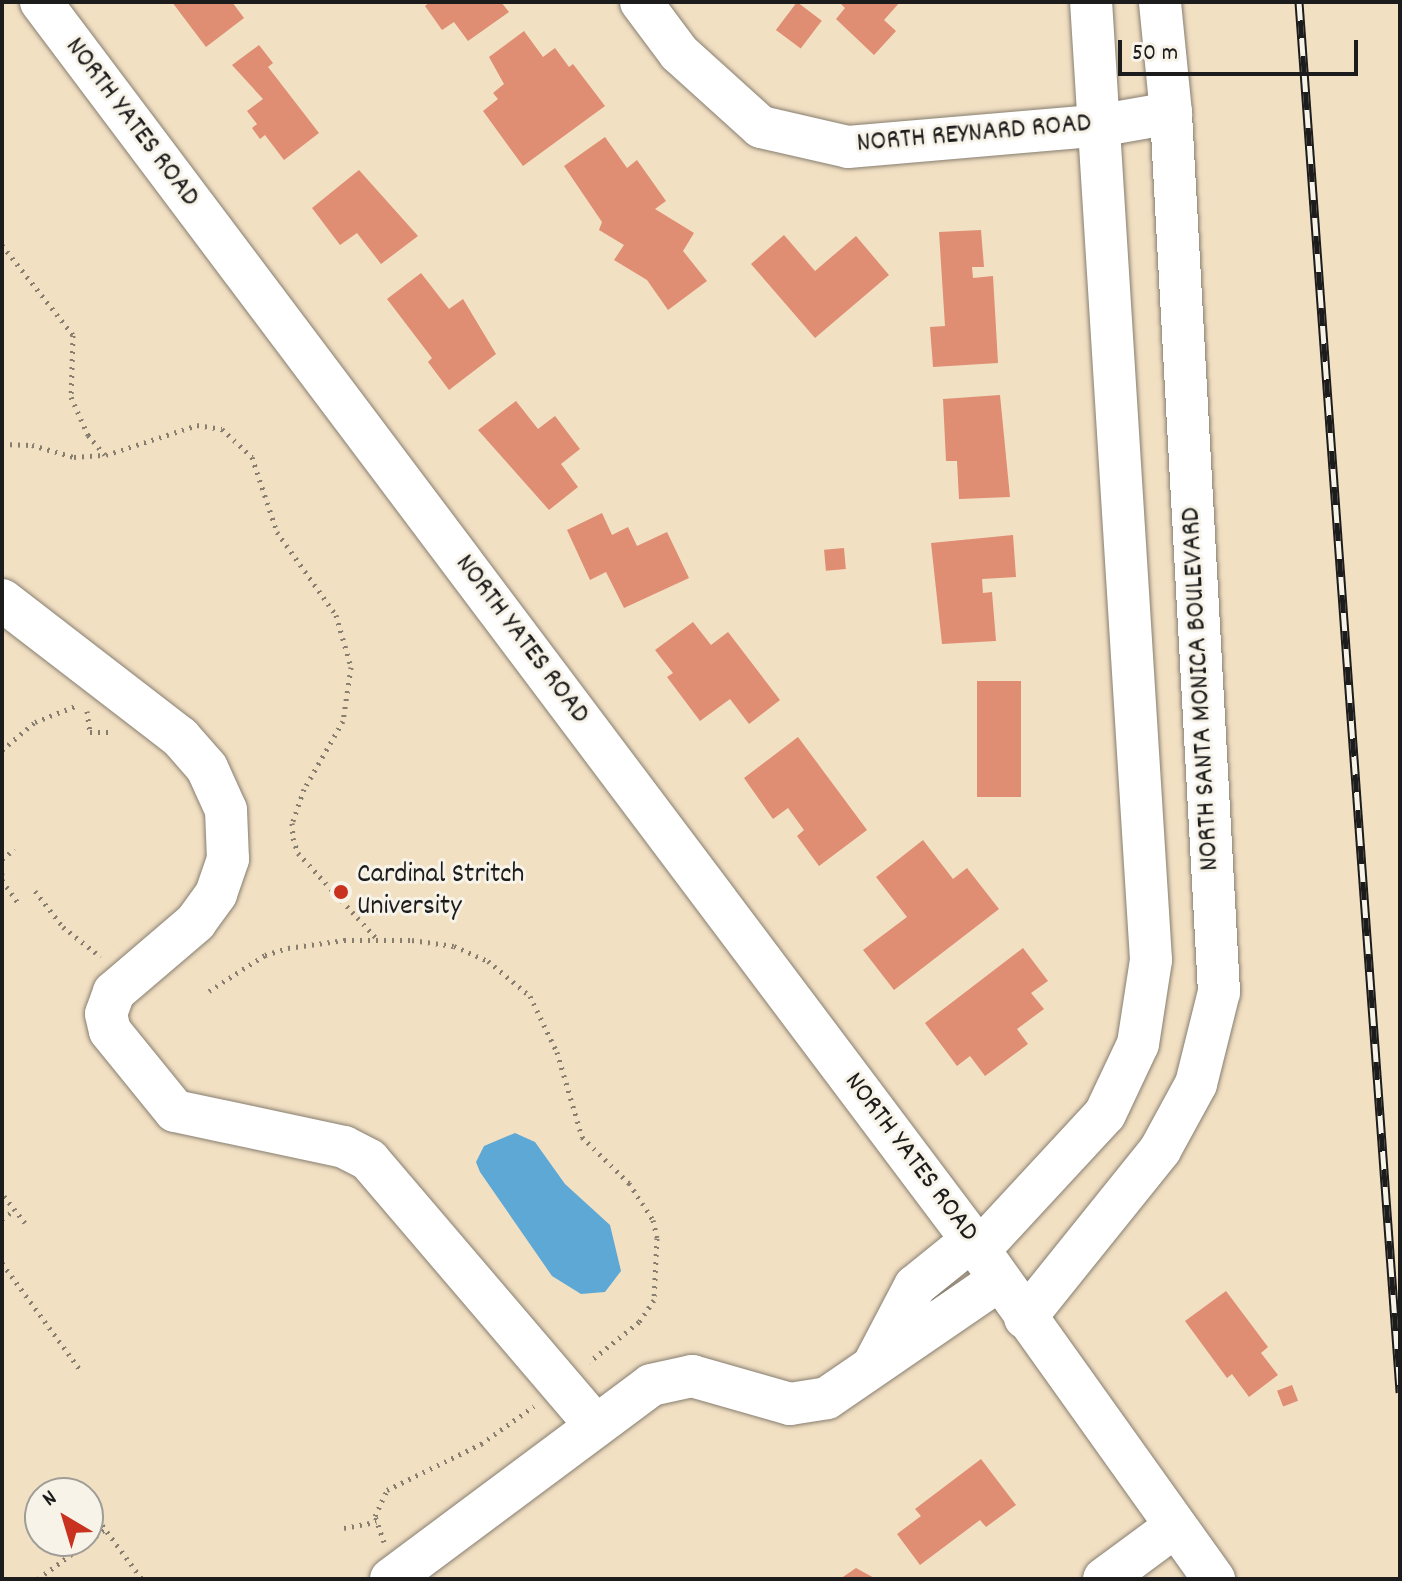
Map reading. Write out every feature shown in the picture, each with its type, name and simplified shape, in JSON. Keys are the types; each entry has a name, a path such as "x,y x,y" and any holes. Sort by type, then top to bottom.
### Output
{"street":[{"name":"NORTH YATES ROAD","path":"41,2 983,1257"},
{"name":"NORTH REYNARD ROAD","path":"641,2 679,53 761,127 848,147 1103,125 1171,113"},
{"path":"398,1574 629,1398 674,1377 692,1376 790,1404 827,1398 872,1369 983,1257 1105,1114 1138,1044 1151,960 1103,125 1091,2"},
{"name":"NORTH SANTA MONICA BOULEVARD","path":"1025,1318 1160,1150 1196,1084 1219,992 1171,113 1160,2"},
{"path":"2,600 180,737 207,768 226,810 228,859 216,894 196,922 114,992 106,1014 110,1031 175,1111 344,1147 369,1160 594,1423"},
{"path":"983,1257 1173,1528 1214,1579"},
{"path":"1104,1579 1173,1528"}],"path":[{"path":"2,245 73,335 71,397 88,435 106,455"},
{"path":"2,444 32,445 74,457 106,455 197,425 222,429 252,457 277,532 336,615 351,667 343,721 304,789 292,823 293,838 298,853 378,940"},
{"path":"2,750 35,722 86,702 90,732 127,733"},
{"path":"2,859 15,849"},
{"path":"2,876 18,903"},
{"path":"35,891 63,927 100,956"},
{"path":"209,991 265,955 288,948 378,940 454,946 488,961 530,996 557,1052 582,1137 629,1183 653,1220 659,1271 654,1300 639,1322 481,1444 398,1482 380,1502 376,1522 398,1574"},
{"path":"4,1196 25,1223"},
{"path":"2,1219 15,1210"},
{"path":"2,1263 81,1371"},
{"path":"344,1528 376,1522"},
{"path":"38,1579 105,1529 142,1579"}],"water":[{"path":"515,1133 535,1142 565,1184 610,1225 621,1271 605,1292 581,1294 552,1276 480,1172 476,1162 484,1146"}],"building":[{"path":"172,2 232,2 244,18 206,47"},
{"path":"430,2 501,2 509,12 468,41 454,22 442,30 425,6"},
{"path":"797,2 822,21 801,49 776,30"},
{"path":"839,2 900,2 884,20 896,31 874,55 836,19 845,8"},
{"path":"524,31 543,57 555,48 569,67 573,64 605,106 523,166 483,111 498,99 493,93 504,84 489,57"},
{"path":"259,45 273,63 268,67 319,133 284,160 265,135 260,139 252,128 257,124 247,111 263,99 232,65"},
{"path":"605,137 627,168 637,160 666,201 655,209 694,233 683,251 707,281 668,310 647,280 614,260 624,245 599,230 602,222 564,166"},
{"path":"359,170 418,236 381,264 357,233 340,245 312,208"},
{"path":"981,230 984,267 972,267 973,278 993,276 998,363 933,367 930,327 945,326 939,232"},
{"path":"784,235 815,271 856,236 889,275 815,338 751,264"},
{"path":"421,273 449,309 463,299 496,354 449,390 428,362 432,358 387,299"},
{"path":"1000,395 1010,497 959,499 957,461 946,461 943,399"},
{"path":"516,401 538,429 555,416 580,449 561,464 578,487 549,510 478,430"},
{"path":"602,513 612,535 628,527 637,546 667,532 689,578 624,608 606,572 590,580 567,530"},
{"path":"1013,535 1016,577 982,579 983,593 992,592 996,641 942,644 931,543"},
{"path":"844,548 846,569 826,571 824,550"},
{"path":"693,622 711,645 728,632 780,700 749,724 730,699 700,721 667,677 673,673 655,650"},
{"path":"977,681 1021,681 1021,797 977,797"},
{"path":"798,737 867,830 819,866 797,836 804,830 788,808 773,819 744,778"},
{"path":"923,840 953,879 967,868 999,909 894,990 863,950 907,917 876,877"},
{"path":"1023,948 1048,981 1031,993 1044,1009 1017,1029 1028,1044 985,1076 970,1056 957,1066 925,1023"},
{"path":"1226,1291 1268,1347 1261,1353 1278,1375 1249,1397 1232,1374 1227,1378 1185,1321"},
{"path":"1292,1385 1298,1401 1283,1407 1277,1391"},
{"path":"981,1459 1016,1505 986,1527 980,1520 920,1565 897,1534 921,1516 915,1509"},
{"path":"856,1568 876,1579 840,1579"}],"railway":[{"path":"1299,2 1400,1392"}],"place":[{"name":"Cardinal Stritch University","path":"341,892"}]}
